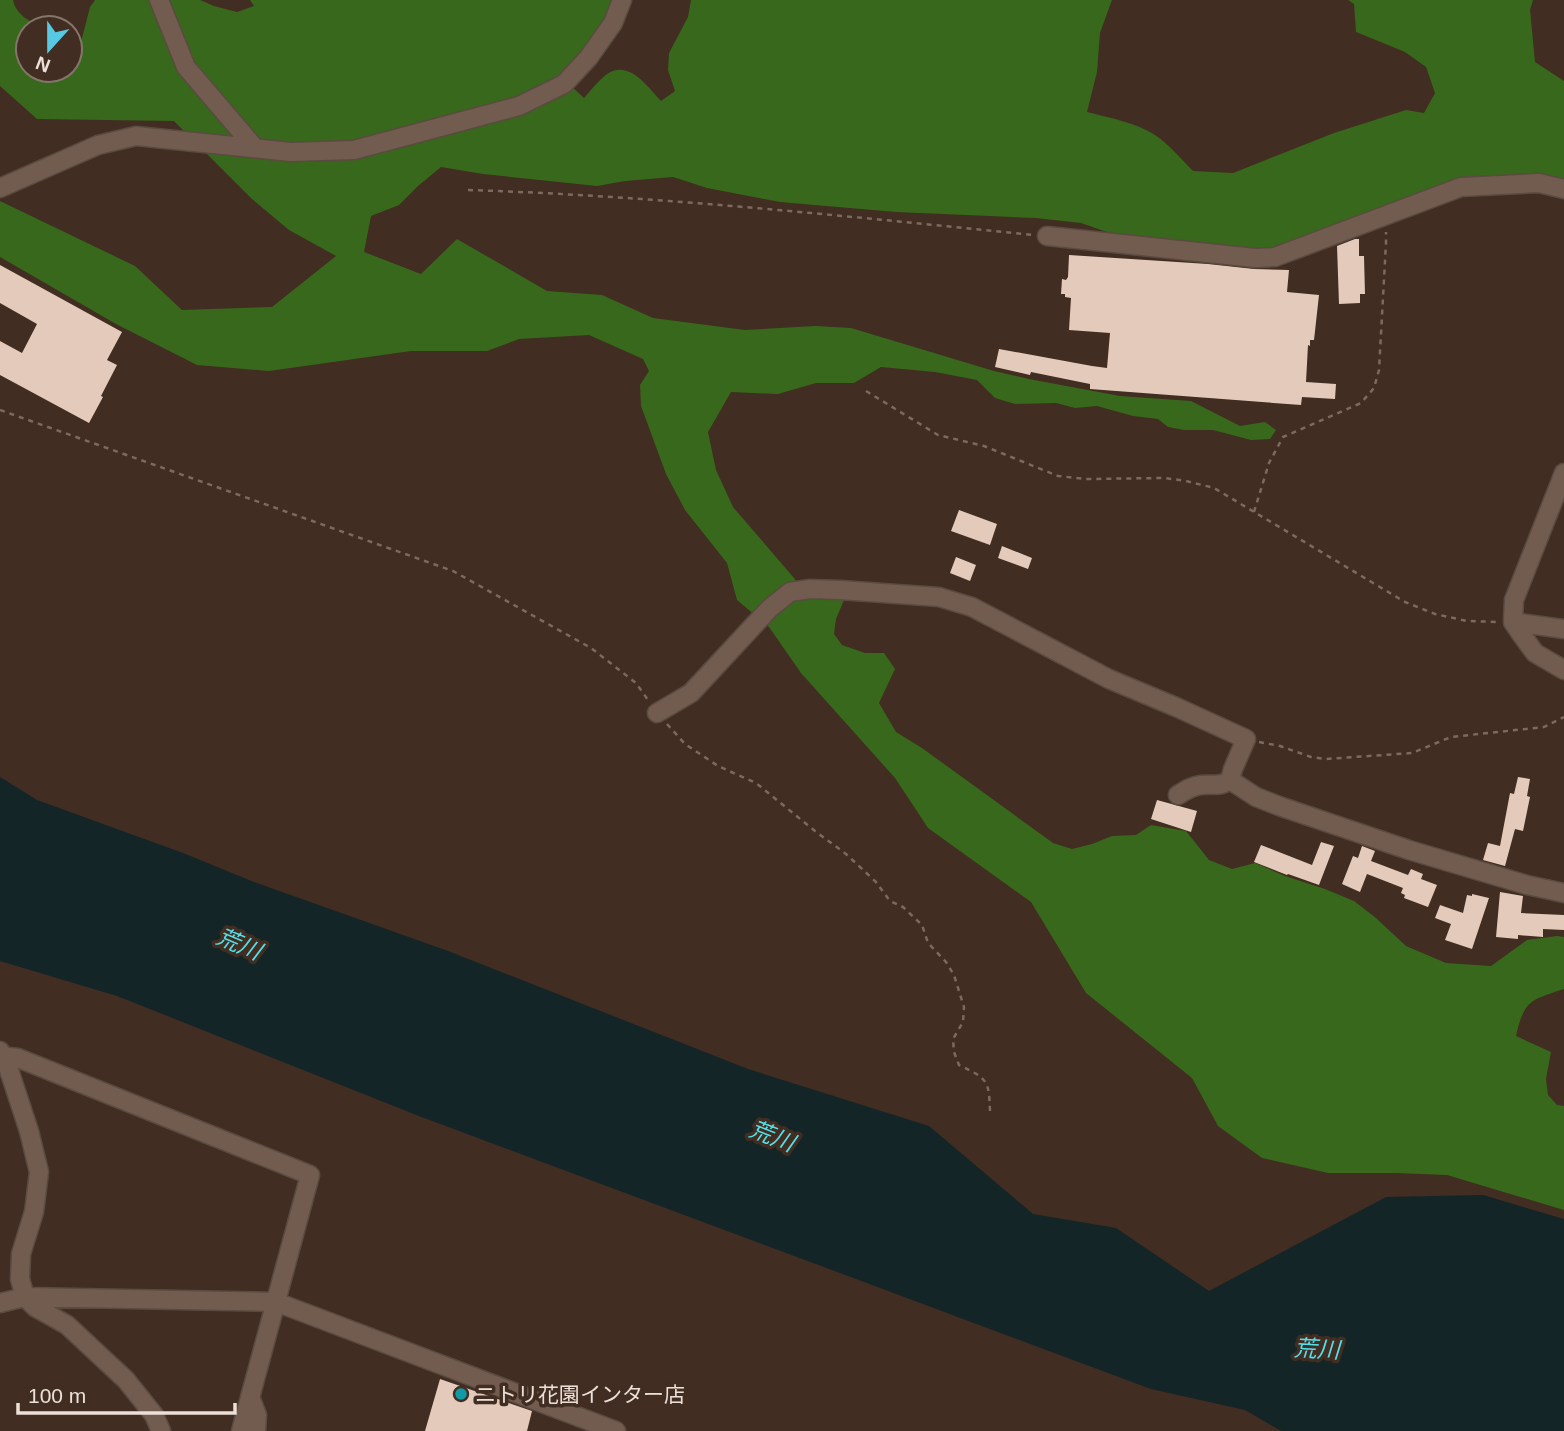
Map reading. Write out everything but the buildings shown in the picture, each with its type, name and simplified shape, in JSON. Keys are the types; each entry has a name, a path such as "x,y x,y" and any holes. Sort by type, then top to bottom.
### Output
{"street":[{"path":"159,0 186,67 255,148"},
{"path":"0,188 98,145 136,136 291,152 354,150 519,106 564,84 589,57 613,23 622,0"},
{"path":"1047,236 1255,258 1275,257 1461,187 1539,183 1564,189"},
{"path":"1564,474 1514,600 1513,622 1535,653 1564,670"},
{"path":"657,713 691,693 769,609 790,592 810,589 840,590 939,597 972,607 1109,679 1246,739 1230,780 1224,785 1190,787 1178,795"},
{"path":"1513,622 1564,629"},
{"path":"1230,780 1256,797 1279,806 1409,850 1527,885 1564,893"},
{"path":"1,1054 29,1131 38,1172 34,1212 21,1254 20,1279 25,1297 35,1307 67,1325 126,1380 154,1415 161,1431"},
{"path":"1,1054 31,1063 310,1175 241,1431"},
{"path":"0,1303 25,1297 276,1302 616,1431"},
{"path":"250,1397 257,1415 256,1431"}],"path":[{"path":"468,190 555,193 770,209 1047,236"},
{"path":"1254,512 1269,463 1283,436 1361,403 1374,388 1380,358 1387,243 1385,216"},
{"path":"866,391 938,435 984,446 1058,476 1087,479 1165,478 1214,488 1405,602 1435,614 1467,621 1513,622"},
{"path":"0,410 453,571 591,648 636,683 657,713 685,744 718,766 756,783 846,854 876,881 890,901 903,907 922,925 928,943 954,975 964,1007 963,1022 953,1039 954,1052 959,1065 979,1074 989,1087 990,1112"},
{"path":"1246,739 1326,759 1412,753 1451,737 1544,727 1564,717"}],"green space":[{"path":"0,0 13,0 21,14 14,14 14,84 84,84 84,30 90,7 95,0 200,0 237,12 254,6 250,0 619,0 614,12 565,72 570,85 584,98 607,74 623,70 644,82 661,101 675,91 668,70 669,53 688,17 691,0 1112,0 1100,33 1097,72 1087,112 1132,124 1153,133 1193,171 1233,173 1334,133 1406,110 1424,113 1435,93 1426,67 1405,52 1356,32 1354,4 1348,0 1533,0 1530,10 1535,62 1564,81 1564,183 1548,179 1501,176 1470,179 1376,209 1306,238 1266,250 1124,238 1081,223 1036,218 896,212 780,202 707,188 673,177 597,186 441,167 399,205 371,216 364,252 421,274 457,239 547,291 602,295 653,318 745,330 815,326 851,328 994,371 1120,396 1191,401 1240,426 1265,422 1276,430 1270,439 1251,440 1213,430 1168,427 1158,419 1133,416 1097,406 1075,408 1056,403 1015,404 995,398 977,380 935,372 881,367 854,383 816,383 778,394 731,392 708,432 716,470 733,507 807,597 844,600 836,619 834,634 842,645 865,653 884,653 895,669 879,703 896,732 1053,843 1072,849 1112,836 1136,835 1151,825 1186,831 1209,860 1232,869 1255,863 1354,901 1406,946 1446,963 1491,966 1527,940 1564,937 1564,989 1531,1003 1522,1015 1516,1036 1551,1052 1546,1079 1548,1095 1557,1105 1564,1106 1564,1210 1447,1175 1328,1173 1262,1158 1218,1126 1192,1078 1086,993 1031,902 928,828 895,778 801,673 769,627 737,600 727,563 685,510 666,474 641,406 640,385 649,371 643,359 589,335 519,339 487,351 411,351 269,371 197,365 116,324 0,257 0,201 135,266 182,310 272,307 336,256 289,230 252,199 174,121 37,119 0,86"}],"water":[{"name":"荒川","path":"0,777 37,800 254,882 448,951 748,1069 929,1126 1033,1214 1116,1228 1209,1291 1386,1197 1483,1195 1564,1219 1564,1431 1281,1431 1245,1410 1151,1389 419,1116 117,996 0,961"}],"place":[{"name":"ニトリ花園インター店","path":"461,1394"}]}
